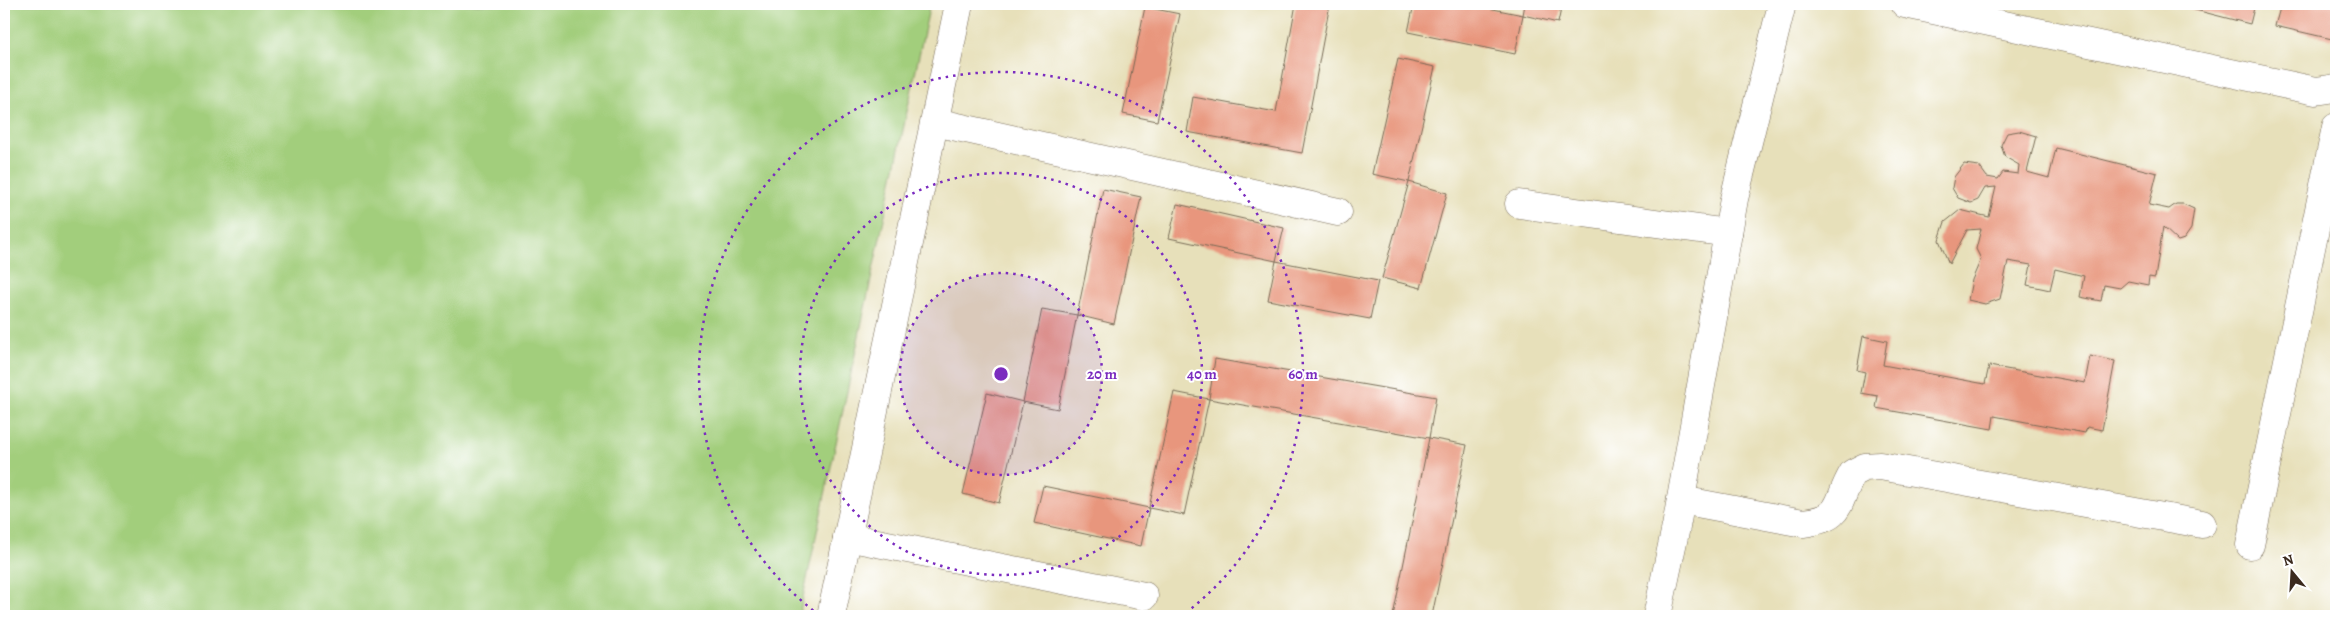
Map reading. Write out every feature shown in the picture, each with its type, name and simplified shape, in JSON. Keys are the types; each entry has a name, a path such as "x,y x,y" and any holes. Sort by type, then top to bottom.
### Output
{"street":[{"path":"831,616 959,4"},
{"path":"1657,616 1681,500 1734,199 1782,4"},
{"path":"1905,4 2316,91 2336,88"},
{"path":"935,122 1338,212"},
{"path":"2250,545 2336,126"},
{"path":"1519,204 1728,233"},
{"path":"1681,500 1803,523 1818,521 1833,515 1853,473 1865,467 1880,466 2202,524"},
{"path":"847,537 1144,596"}],"green space":[{"path":"4,4 930,4 799,616 4,616"}],"building":[{"path":"1296,4 1330,4 1302,153 1187,132 1193,97 1276,112"},
{"path":"1414,4 1468,4 1523,15 1515,54 1408,32"},
{"path":"1525,4 1562,4 1558,23 1523,15"},
{"path":"2172,4 2255,4 2250,24"},
{"path":"2281,4 2336,4 2336,19 2332,39 2275,26"},
{"path":"1145,7 1180,14 1157,121 1123,114"},
{"path":"1398,59 1435,67 1409,182 1372,174"},
{"path":"2019,131 2036,136 2027,172 2049,178 2056,148 2157,173 2149,205 2169,209 2176,204 2183,204 2194,209 2191,229 2184,239 2178,241 2163,227 2155,278 2149,277 2148,285 2128,281 2120,288 2104,285 2101,301 2080,297 2084,276 2055,269 2050,290 2027,285 2031,265 2008,261 2000,299 1985,304 1968,300 1972,280 1981,259 1976,249 1981,229 1967,230 1949,264 1939,240 1945,222 1960,210 1989,217 1996,187 1985,188 1978,200 1971,203 1958,198 1952,188 1954,177 1964,164 1979,166 1987,177 1998,179 2003,172 2018,174 2019,165 2005,157 2001,145 2007,133"},
{"path":"1409,182 1447,193 1421,288 1382,278"},
{"path":"1103,189 1141,197 1114,324 1077,315"},
{"path":"1177,204 1284,228 1276,261 1169,238"},
{"path":"1276,261 1378,281 1370,319 1268,300"},
{"path":"1042,309 1077,315 1058,409 1023,402"},
{"path":"1863,336 1887,341 1883,365 1985,384 1989,366 2085,383 2090,356 2115,361 2102,430 2087,427 2085,433 1994,416 1992,429 1876,408 1878,396 1861,393 1865,372 1857,370"},
{"path":"1215,359 1436,397 1429,438 1209,399"},
{"path":"1174,392 1209,399 1184,515 1149,508"},
{"path":"987,393 1023,402 999,503 963,494"},
{"path":"1429,438 1467,445 1432,616 1393,616"},
{"path":"1043,486 1149,508 1141,546 1034,523"}]}
